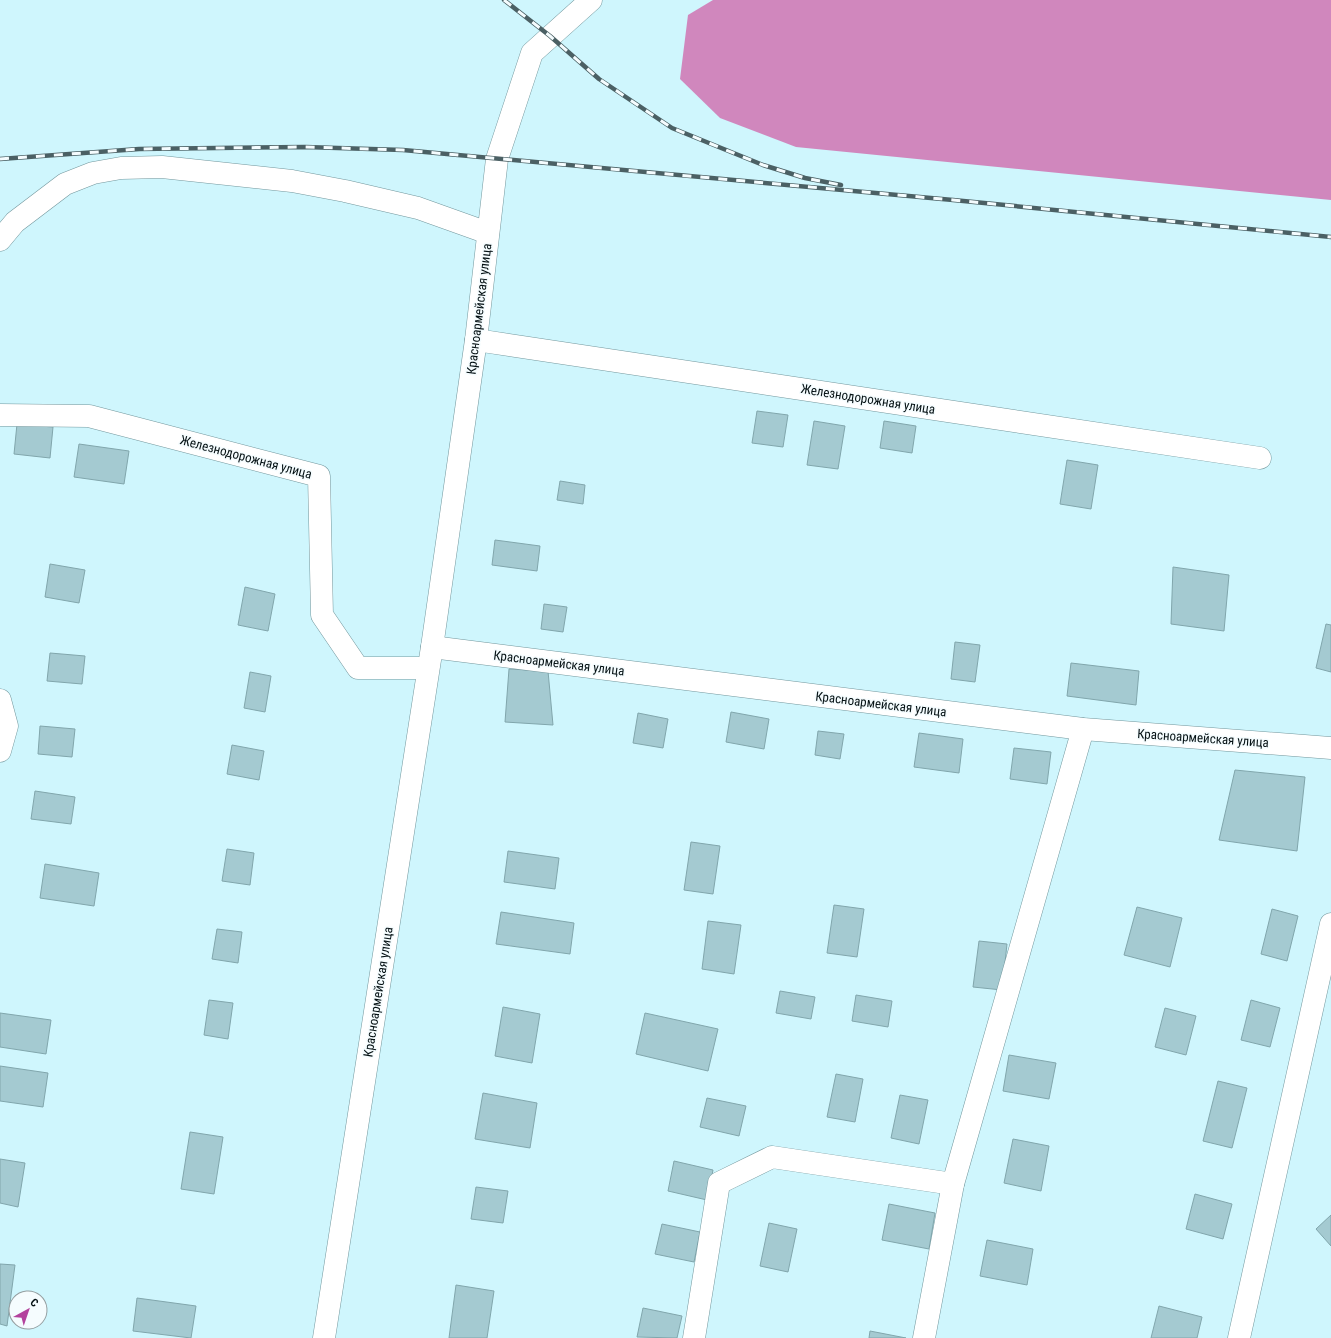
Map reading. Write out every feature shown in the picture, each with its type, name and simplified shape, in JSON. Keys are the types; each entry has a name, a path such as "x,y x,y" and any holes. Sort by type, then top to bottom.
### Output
{"street":[{"name":"Красноармейская улица","path":"324,1338 432,647 476,340 497,159 532,53 591,0"},
{"path":"0,240 15,222 65,184 93,172 121,168 162,167 292,181 345,191 418,208 488,234"},
{"name":"Железнодорожная улица","path":"476,340 1260,458"},
{"name":"Железнодорожная улица","path":"0,415 89,416 319,476 322,616 358,668 428,668"},
{"name":"Красноармейская улица","path":"432,647 1083,729 1331,748"},
{"path":"0,700 7,726 0,751"},
{"path":"924,1338 953,1184 1083,729"},
{"path":"1239,1338 1331,924"},
{"path":"694,1338 720,1183 772,1157 953,1184"}],"shaded area":[{"path":"713,0 1331,0 1331,200 796,147 720,118 680,79 688,15"}],"building":[{"path":"757,411 788,415 783,447 752,443"},
{"path":"814,421 845,426 838,469 807,465"},
{"path":"884,421 916,426 912,453 880,448"},
{"path":"17,424 53,427 50,458 14,454"},
{"path":"79,444 129,451 124,484 74,477"},
{"path":"1067,460 1098,465 1091,509 1060,504"},
{"path":"560,481 585,485 583,504 557,500"},
{"path":"495,540 540,546 537,571 492,565"},
{"path":"50,564 85,570 79,603 45,597"},
{"path":"1173,567 1229,575 1224,631 1171,624"},
{"path":"245,587 275,594 268,631 238,625"},
{"path":"544,604 567,607 563,632 541,629"},
{"path":"1326,624 1331,625 1331,672 1316,668"},
{"path":"955,642 980,645 975,682 951,679"},
{"path":"50,653 85,656 82,684 47,681"},
{"path":"1071,663 1139,671 1136,705 1067,696"},
{"path":"509,669 548,671 553,725 505,722"},
{"path":"250,672 271,676 265,712 244,708"},
{"path":"731,712 769,719 764,749 726,742"},
{"path":"638,713 668,719 663,748 633,743"},
{"path":"40,726 75,729 72,757 38,754"},
{"path":"818,731 844,734 840,759 815,755"},
{"path":"919,733 963,739 959,773 914,767"},
{"path":"232,745 264,751 259,780 227,774"},
{"path":"1014,748 1051,752 1047,784 1010,779"},
{"path":"1235,770 1305,777 1297,851 1219,840"},
{"path":"35,791 75,797 71,824 31,819"},
{"path":"691,842 720,846 713,894 684,890"},
{"path":"227,849 254,853 250,885 222,881"},
{"path":"508,851 559,858 555,889 504,882"},
{"path":"45,864 99,873 94,906 40,898"},
{"path":"834,905 864,909 857,957 827,953"},
{"path":"1137,907 1182,918 1170,967 1124,955"},
{"path":"1272,909 1298,916 1287,961 1261,954"},
{"path":"501,912 574,923 570,954 496,944"},
{"path":"708,921 741,925 734,974 702,969"},
{"path":"217,929 242,932 238,963 212,959"},
{"path":"979,941 1007,944 1002,990 973,987"},
{"path":"780,991 815,997 811,1019 776,1013"},
{"path":"856,995 892,1001 888,1027 852,1021"},
{"path":"209,1000 233,1003 228,1039 204,1035"},
{"path":"1251,1000 1280,1008 1270,1047 1241,1040"},
{"path":"503,1007 540,1014 532,1063 495,1056"},
{"path":"1165,1008 1196,1016 1186,1055 1155,1047"},
{"path":"0,1013 51,1020 46,1054 0,1047"},
{"path":"645,1013 718,1029 708,1071 636,1054"},
{"path":"1009,1055 1056,1063 1049,1099 1003,1091"},
{"path":"0,1066 48,1073 43,1107 0,1101"},
{"path":"836,1074 863,1079 855,1122 827,1117"},
{"path":"1218,1081 1247,1088 1232,1148 1203,1141"},
{"path":"483,1093 537,1103 530,1148 475,1139"},
{"path":"900,1095 928,1100 919,1144 891,1138"},
{"path":"707,1098 746,1106 739,1136 700,1127"},
{"path":"190,1132 223,1137 214,1194 181,1189"},
{"path":"1013,1139 1049,1146 1041,1191 1004,1183"},
{"path":"0,1159 25,1163 18,1207 0,1203"},
{"path":"674,1161 713,1170 707,1200 668,1191"},
{"path":"476,1187 508,1191 503,1223 471,1219"},
{"path":"1195,1194 1232,1204 1223,1239 1186,1229"},
{"path":"889,1204 935,1213 929,1249 882,1240"},
{"path":"1331,1215 1331,1246 1316,1229"},
{"path":"769,1223 797,1229 788,1272 760,1266"},
{"path":"662,1224 700,1232 694,1262 655,1254"},
{"path":"987,1240 1033,1249 1027,1285 980,1276"},
{"path":"0,1264 15,1265 12,1290 8,1290 7,1326 0,1324"},
{"path":"456,1285 494,1291 487,1338 449,1338"},
{"path":"137,1298 196,1306 191,1338 133,1331"},
{"path":"1159,1306 1202,1317 1197,1338 1151,1338"},
{"path":"643,1308 682,1316 677,1338 637,1337"},
{"path":"870,1331 906,1338 869,1338"}],"railway":[{"path":"504,0 550,36 599,79 672,128 763,165 805,178 841,185"},
{"path":"0,159 139,149 305,147 403,150 953,200 1331,237"}]}
